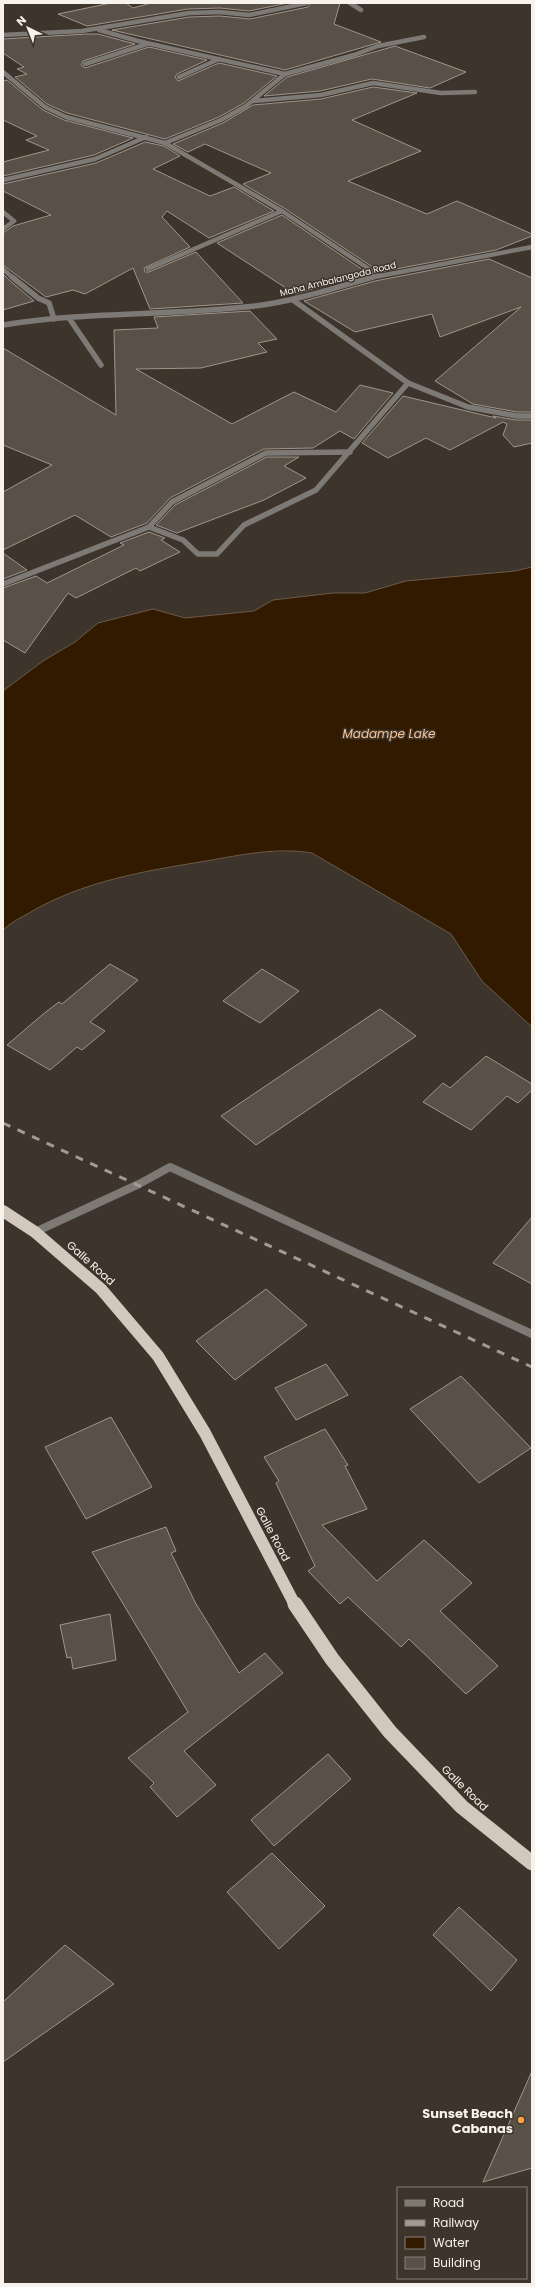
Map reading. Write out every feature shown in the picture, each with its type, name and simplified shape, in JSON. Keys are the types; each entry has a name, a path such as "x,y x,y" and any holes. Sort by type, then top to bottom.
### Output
{"highway":[{"name":"Galle Road","path":"3,1211 36,1232 101,1289 158,1356 205,1433 291,1598 332,1659 390,1732 462,1807 532,1863"}],"street":[{"path":"3,35 97,29 164,16 220,12 249,15 307,3"},
{"path":"350,3 361,10"},
{"path":"97,29 148,43 285,74"},
{"path":"165,143 220,120 252,101 285,74 354,55 378,46 424,37"},
{"path":"85,64 148,43"},
{"path":"179,77 219,59"},
{"path":"3,72 10,81 45,107 66,117 165,143 282,211 343,250 378,275"},
{"path":"252,101 321,95 373,83 441,93 475,92"},
{"path":"3,180 104,156 125,149 146,137"},
{"path":"148,269 282,211"},
{"path":"3,212 14,221 3,229"},
{"name":"Maha Ambalangoda Road","path":"3,325 32,320 208,311 293,300 378,275 532,247"},
{"path":"3,269 38,298 49,303 54,319"},
{"path":"293,300 408,383 468,407 517,416 532,416"},
{"path":"69,318 100,365"},
{"path":"149,527 183,540 198,554 217,554 244,525 316,490 408,383"},
{"path":"3,584 149,527 172,502 266,453 350,452"},
{"path":"36,1232 139,1184 170,1167 532,1334"}],"water":[{"name":"Madampe Lake","path":"532,567 532,1027 482,981 451,934 312,853 299,851 259,852 137,873 93,885 71,893 50,902 15,921 3,930 3,691 43,661 75,642 98,623 153,609 185,618 254,611 273,600 333,593 365,593 406,581 515,571"}],"building":[{"path":"111,3 126,3 133,8 151,3 288,3 249,11 220,8 188,9 87,26 58,14"},
{"path":"311,3 340,3 334,24 381,42 285,70 112,30 189,17 220,16 250,19 308,7"},
{"path":"98,34 135,44 83,61 81,65 85,68 149,47 207,60 177,74 175,77 178,81 219,63 277,76 244,103 219,117 165,139 67,113 47,104 15,77 27,74 17,69 24,67 3,53 3,39"},
{"path":"395,46 466,72 430,88 372,79 320,91 264,96 287,77"},
{"path":"7,80 43,110 64,120 133,138 94,155 3,176 3,162 49,150 26,140 37,136 3,120 3,81"},
{"path":"373,87 417,93 352,120 421,151 348,181 427,214 457,201 532,234 532,236 496,250 380,272 284,208 243,184 271,173 205,144 188,152 173,144 223,123 253,105 321,99"},
{"path":"145,142 164,146 180,156 153,169 210,196 234,187 274,211 209,238 167,211 162,217 190,247 144,268 145,272 149,272 196,252 243,303 150,309 133,268 85,294 73,290 46,297 3,265 3,233 13,226 51,215 3,191 3,184 96,163"},
{"path":"282,215 369,274 295,294 217,243"},
{"path":"489,259 532,278 532,412 517,412 473,404 435,381 521,307 440,337 432,314 355,332 304,301 375,281"},
{"path":"3,274 9,280 34,301 3,310"},
{"path":"250,311 277,339 258,343 267,352 201,368 136,369 232,424 294,392 336,412 360,385 393,393 354,439 340,431 313,448 264,449 170,498 147,523 111,537 75,515 3,550 3,492 52,465 3,445 3,348 116,415 114,330 158,328 154,317"},
{"path":"403,396 496,418 493,416 516,420 532,420 532,443 514,447 503,435 507,424 503,422 450,450 426,438 388,458 362,443"},
{"path":"267,457 299,457 284,466 306,478 264,500 177,533 156,525 175,505"},
{"path":"149,532 165,538 161,540 180,552 140,571 136,568 76,598 68,593 25,653 3,640 3,588 36,576 47,583 124,545 120,543"},
{"path":"3,553 27,570 3,579"},
{"path":"110,964 138,980 90,1022 105,1031 82,1050 77,1047 50,1070 7,1045 42,1015 59,1002 62,1004"},
{"path":"262,969 299,991 260,1023 223,1001"},
{"path":"380,1009 416,1036 256,1145 221,1116"},
{"path":"486,1056 532,1084 532,1090 518,1103 507,1096 471,1130 423,1102 443,1083 450,1088"},
{"path":"532,1217 532,1284 493,1263"},
{"path":"266,1289 307,1325 235,1380 196,1341"},
{"path":"326,1364 348,1395 296,1420 275,1388"},
{"path":"461,1376 531,1448 479,1483 410,1409"},
{"path":"111,1417 152,1487 86,1519 45,1447"},
{"path":"325,1429 348,1465 345,1466 367,1509 322,1525 377,1581 424,1540 472,1583 440,1611 498,1666 466,1694 409,1639 401,1647 348,1597 340,1604 308,1571 315,1566 276,1483 279,1481 264,1457"},
{"path":"166,1527 176,1551 171,1553 196,1604 239,1673 265,1653 283,1673 184,1751 216,1785 177,1817 150,1787 154,1783 128,1758 188,1712 92,1552"},
{"path":"110,1614 116,1660 73,1669 71,1657 67,1658 60,1625"},
{"path":"328,1754 351,1779 274,1846 251,1820"},
{"path":"272,1853 325,1906 279,1949 227,1892"},
{"path":"459,1907 517,1960 491,1991 433,1935"},
{"path":"65,1945 114,1984 3,2062 3,2002"},
{"name":"Sunset Beach Cabanas","path":"532,2071 532,2168 483,2182"}],"railway":[{"path":"3,1123 532,1367"}],"place":[{"name":"Sunset Beach Cabanas","path":"521,2120"}]}
